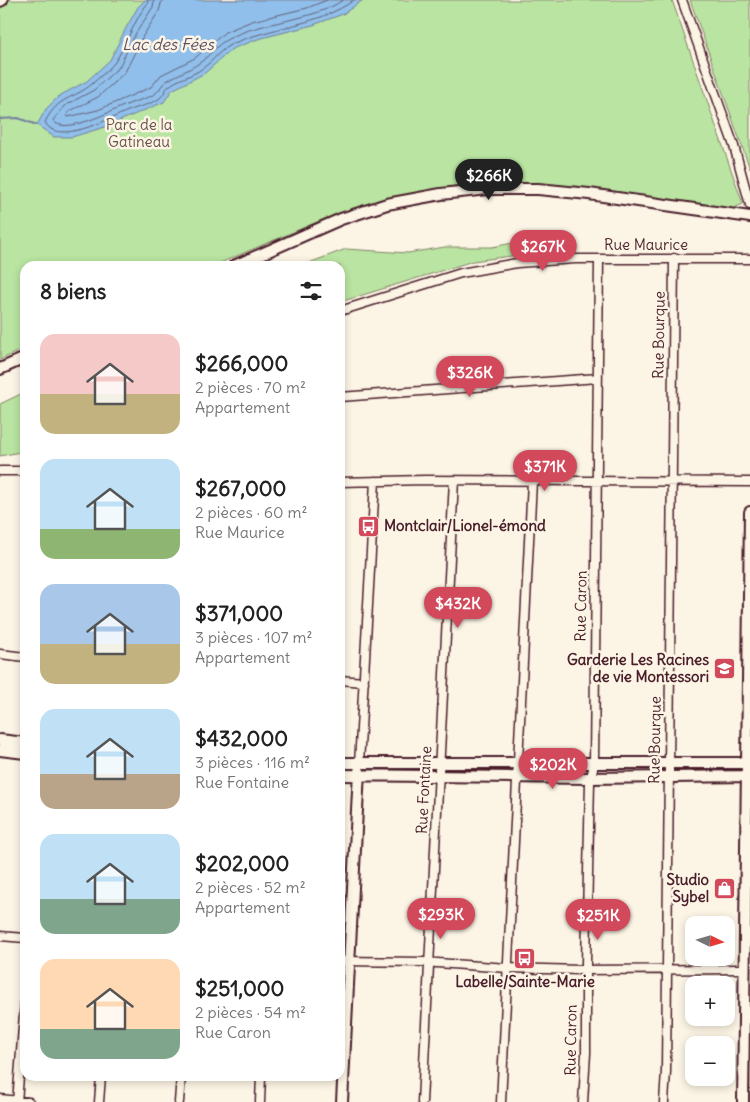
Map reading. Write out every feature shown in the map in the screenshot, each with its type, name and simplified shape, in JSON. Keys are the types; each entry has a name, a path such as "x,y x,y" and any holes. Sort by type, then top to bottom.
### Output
{"street":[{"path":"682,0 734,146 750,206"},
{"path":"245,261 341,219 387,204 441,194 488,189 538,189 589,194 750,217"},
{"name":"Rue Maurice","path":"345,309 442,278 477,270 535,261 674,258 750,259"},
{"name":"Rue Bourque","path":"664,1102 674,258"},
{"name":"Rue Caron","path":"583,1102 586,1053 590,778 594,764 599,259"},
{"path":"0,369 20,360"},
{"path":"345,397 598,378"},
{"path":"0,471 20,471"},
{"path":"375,480 359,764 345,960 586,970 745,969"},
{"path":"345,482 454,480 750,482"},
{"name":"Rue Fontaine","path":"422,1102 454,480"},
{"path":"501,1102 532,481"},
{"path":"743,1102 745,969 748,927 750,512"},
{"path":"0,654 20,656"},
{"path":"345,680 364,682"},
{"path":"0,740 20,742"},
{"path":"0,750 20,752"},
{"path":"345,763 749,763"},
{"path":"345,775 590,778 749,776"},
{"path":"0,936 20,938"},
{"path":"17,1101 20,1064"},
{"path":"99,1102 101,1081"},
{"path":"179,1102 181,1081"},
{"path":"260,1102 261,1081"},
{"path":"342,1081 342,1102"},
{"path":"0,1099 29,1102"}],"green space":[{"name":"Parc de la Gatineau","path":"0,0 672,0 743,204 730,210 559,185 485,183 454,186 379,200 324,219 225,261 20,261 20,350 0,360"},
{"path":"690,0 750,0 750,169"},
{"path":"518,242 536,245 543,252 473,261 345,300 345,261 314,261 346,249 408,253 445,247 492,247"},
{"path":"20,394 20,452 0,456 0,404"},
{"path":"745,962 750,962 750,1102 743,1102"}],"water":[{"name":"Lac des Fées","path":"145,0 363,0 343,14 313,25 258,39 232,49 205,73 172,90 164,102 105,127 72,137 54,137 37,125 46,109 59,96 87,81 110,60 138,7"}],"waterway":[{"path":"0,119 18,118 37,125"}],"place":[{"name":"Montclair/Lionel-émond","path":"368,526"},
{"name":"Garderie Les Racines de vie Montessori","path":"725,669"},
{"name":"Studio Sybel","path":"725,889"},
{"name":"Labelle/Sainte-Marie","path":"525,959"}]}
